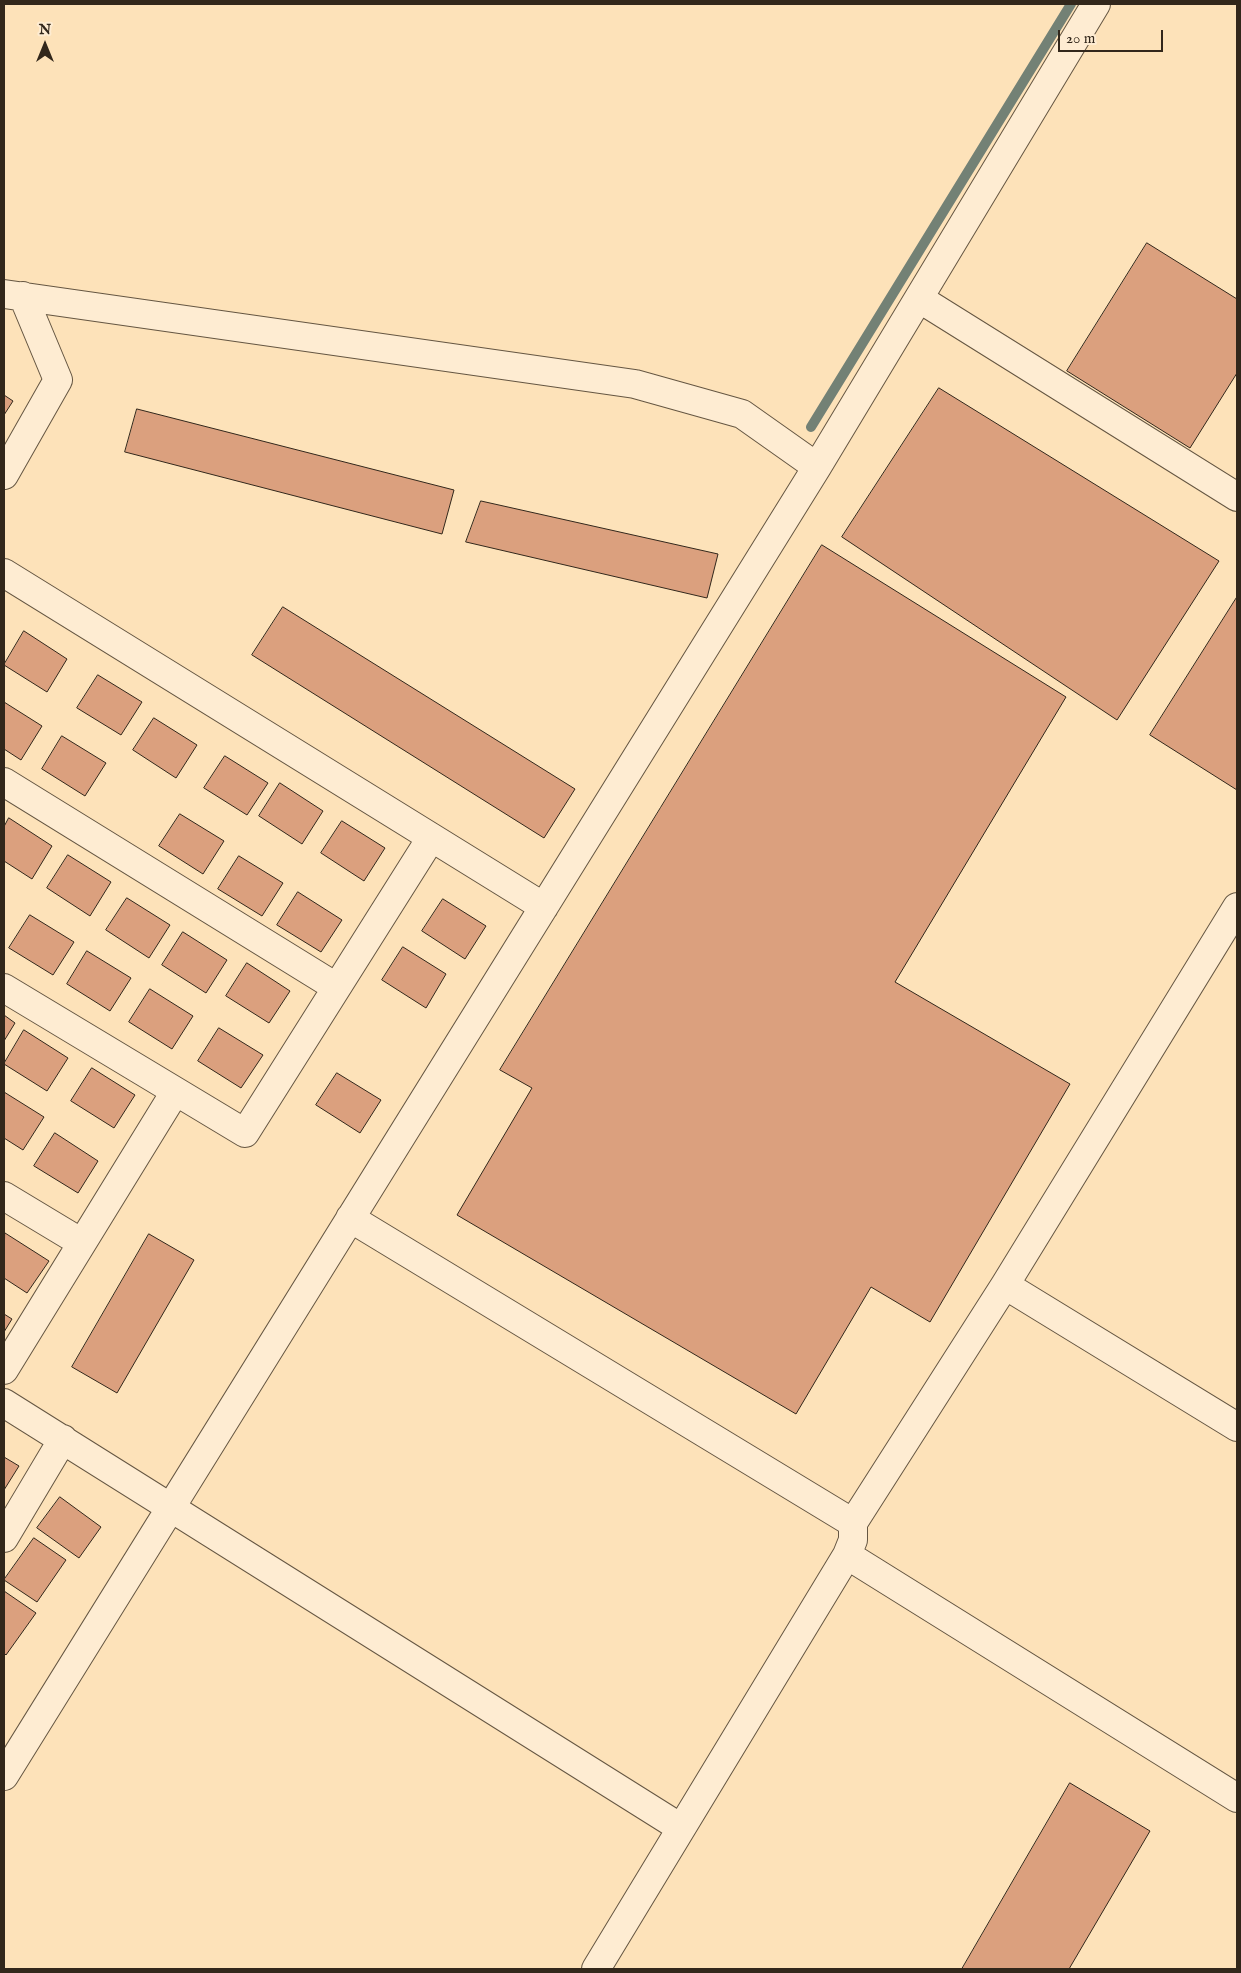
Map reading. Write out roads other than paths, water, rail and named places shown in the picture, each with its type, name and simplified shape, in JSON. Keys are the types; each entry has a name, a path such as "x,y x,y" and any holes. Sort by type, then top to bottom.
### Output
{"street":[{"path":"4,1776 817,467 920,299 1096,4"},
{"path":"13,295 635,384 742,414 817,467"},
{"path":"4,475 58,380 13,295"},
{"path":"920,299 1237,497"},
{"path":"4,573 544,908"},
{"path":"4,782 336,987"},
{"path":"4,988 245,1133 431,838"},
{"path":"596,1969 847,1555 853,1540 853,1523 1005,1285 1237,907"},
{"path":"4,1370 175,1092"},
{"path":"4,1196 82,1243"},
{"path":"350,1218 853,1523"},
{"path":"1005,1285 1237,1427"},
{"path":"4,1403 681,1828"},
{"path":"4,1538 63,1439"},
{"path":"847,1555 1237,1798"}],"waterway":[{"path":"811,427 1071,4"}]}
